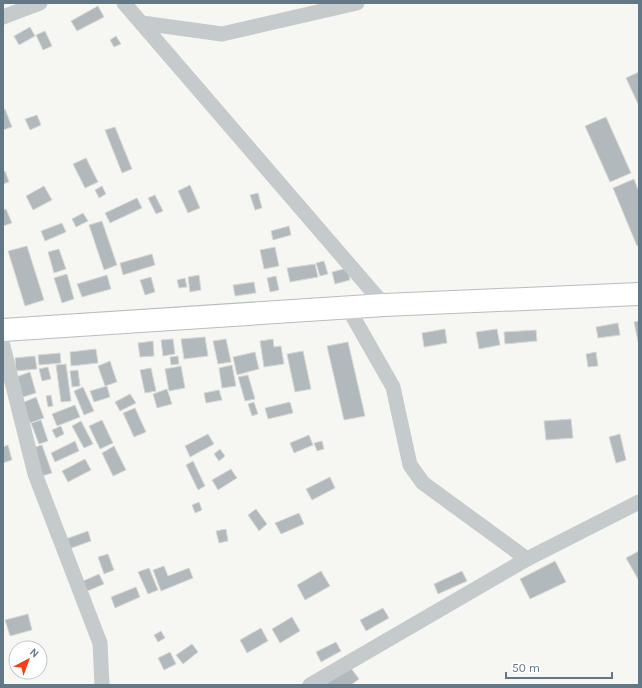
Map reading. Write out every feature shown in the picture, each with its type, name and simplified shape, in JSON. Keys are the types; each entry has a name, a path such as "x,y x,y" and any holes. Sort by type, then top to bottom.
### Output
{"main road":[{"path":"3,330 348,308 639,294"}],"street":[{"path":"3,17 40,3"},
{"path":"124,3 384,306"},
{"path":"142,23 222,34 357,3"},
{"path":"348,308 393,387 410,465 422,483 527,559"},
{"path":"3,346 35,474 100,643 102,685"},
{"path":"310,685 527,559 639,502"}],"building":[{"path":"98,6 104,17 77,31 71,21"},
{"path":"30,27 35,36 19,45 14,36"},
{"path":"45,31 52,46 43,50 36,35"},
{"path":"116,36 121,44 114,47 110,40"},
{"path":"639,72 639,106 626,78"},
{"path":"5,109 12,127 3,130 3,110"},
{"path":"37,115 41,125 30,130 25,119"},
{"path":"606,117 631,173 610,182 585,126"},
{"path":"115,127 132,169 122,173 105,130"},
{"path":"86,158 98,182 85,188 73,164"},
{"path":"5,171 9,182 3,184 3,172"},
{"path":"634,179 639,192 639,245 637,246 613,188"},
{"path":"190,185 200,208 188,213 178,191"},
{"path":"44,186 52,200 33,210 26,196"},
{"path":"102,186 106,194 99,198 95,190"},
{"path":"258,193 262,208 255,210 250,195"},
{"path":"155,195 163,211 156,214 148,198"},
{"path":"137,198 142,208 110,223 105,213"},
{"path":"6,209 12,223 3,226 3,210"},
{"path":"83,213 88,221 76,227 72,219"},
{"path":"102,221 117,265 104,270 89,225"},
{"path":"62,223 66,232 45,241 41,231"},
{"path":"289,226 291,235 273,240 271,231"},
{"path":"27,246 44,300 25,306 8,251"},
{"path":"275,247 279,266 264,269 260,250"},
{"path":"59,249 66,269 54,273 48,252"},
{"path":"152,254 155,265 123,275 120,263"},
{"path":"324,261 328,274 320,276 316,263"},
{"path":"315,264 318,277 290,282 287,268"},
{"path":"347,268 350,280 335,284 332,272"},
{"path":"67,274 74,299 62,303 54,278"},
{"path":"107,275 111,289 82,297 77,284"},
{"path":"199,275 201,290 190,292 188,277"},
{"path":"276,276 279,290 270,292 267,278"},
{"path":"151,277 155,292 145,295 140,280"},
{"path":"185,278 187,287 179,288 177,280"},
{"path":"254,282 256,293 235,296 233,285"},
{"path":"639,321 639,346 634,322"},
{"path":"618,323 620,335 598,338 596,327"},
{"path":"445,329 447,343 424,347 422,333"},
{"path":"497,329 500,345 479,349 476,332"},
{"path":"536,330 537,341 505,344 504,332"},
{"path":"205,337 208,356 184,359 181,339"},
{"path":"173,339 175,354 163,356 161,340"},
{"path":"226,339 231,362 218,364 213,341"},
{"path":"273,339 274,347 281,346 284,364 264,367 260,341"},
{"path":"153,341 154,356 140,357 138,343"},
{"path":"348,342 365,416 344,420 327,346"},
{"path":"96,349 98,363 71,366 70,352"},
{"path":"303,351 311,389 295,392 287,354"},
{"path":"255,352 259,369 237,375 233,357"},
{"path":"596,352 598,366 588,367 586,354"},
{"path":"60,353 61,363 39,365 38,355"},
{"path":"35,356 37,369 16,371 15,358"},
{"path":"178,356 179,364 171,365 170,357"},
{"path":"110,361 117,382 105,386 98,366"},
{"path":"66,364 71,401 61,402 56,365"},
{"path":"232,365 236,386 222,388 219,368"},
{"path":"181,366 185,388 169,391 165,369"},
{"path":"48,367 51,379 42,381 39,369"},
{"path":"151,368 156,391 145,393 140,370"},
{"path":"78,370 80,386 72,387 70,371"},
{"path":"30,372 36,393 23,397 16,377"},
{"path":"248,375 255,399 245,401 238,377"},
{"path":"107,386 110,397 94,402 90,391"},
{"path":"83,387 94,411 84,415 74,391"},
{"path":"167,389 172,404 157,408 153,394"},
{"path":"219,390 222,400 206,403 204,393"},
{"path":"130,394 136,403 120,411 115,402"},
{"path":"51,395 53,406 48,407 46,396"},
{"path":"36,397 44,418 30,423 22,403"},
{"path":"254,402 258,414 252,416 248,404"},
{"path":"290,402 293,413 268,419 265,408"},
{"path":"75,405 80,417 57,426 52,414"},
{"path":"135,408 146,432 134,437 123,413"},
{"path":"571,419 573,438 546,440 544,421"},
{"path":"41,420 48,441 39,444 31,423"},
{"path":"102,420 113,443 100,449 89,426"},
{"path":"81,421 93,444 84,448 72,426"},
{"path":"61,426 64,434 56,438 52,430"},
{"path":"208,434 214,444 190,457 185,446"},
{"path":"620,434 626,460 616,463 609,437"},
{"path":"309,435 313,445 294,453 290,443"},
{"path":"75,441 79,451 55,462 51,453"},
{"path":"322,441 324,449 317,451 314,443"},
{"path":"8,445 12,460 3,463 3,447"},
{"path":"42,445 52,473 42,476 32,448"},
{"path":"114,446 126,470 113,476 102,453"},
{"path":"220,449 225,456 219,461 214,454"},
{"path":"85,459 91,470 68,482 62,471"},
{"path":"193,461 205,486 198,490 186,465"},
{"path":"231,469 237,478 218,490 212,480"},
{"path":"330,477 335,488 312,500 306,489"},
{"path":"199,502 202,510 195,513 192,505"},
{"path":"256,509 267,524 259,531 248,515"},
{"path":"299,513 304,524 281,534 275,523"},
{"path":"226,529 228,541 219,543 216,531"},
{"path":"88,531 91,541 66,550 63,540"},
{"path":"639,551 639,578 638,579 626,558"},
{"path":"108,554 114,570 104,574 98,557"},
{"path":"555,561 566,582 530,599 520,579"},
{"path":"164,566 168,576 189,568 193,578 161,591 153,570"},
{"path":"149,568 158,590 148,594 138,572"},
{"path":"321,571 330,586 305,600 297,585"},
{"path":"462,571 467,581 438,594 434,584"},
{"path":"99,574 104,584 85,592 81,582"},
{"path":"136,587 140,597 115,608 111,597"},
{"path":"383,608 389,618 366,631 360,620"},
{"path":"28,614 32,630 10,636 5,620"},
{"path":"292,617 300,631 280,643 272,629"},
{"path":"261,628 268,641 247,653 240,640"},
{"path":"161,631 165,638 158,642 154,635"},
{"path":"336,642 341,651 321,662 316,652"},
{"path":"192,644 198,652 183,664 176,655"},
{"path":"170,652 176,664 164,670 158,658"},
{"path":"350,667 359,679 351,685 325,685 324,683"}]}
